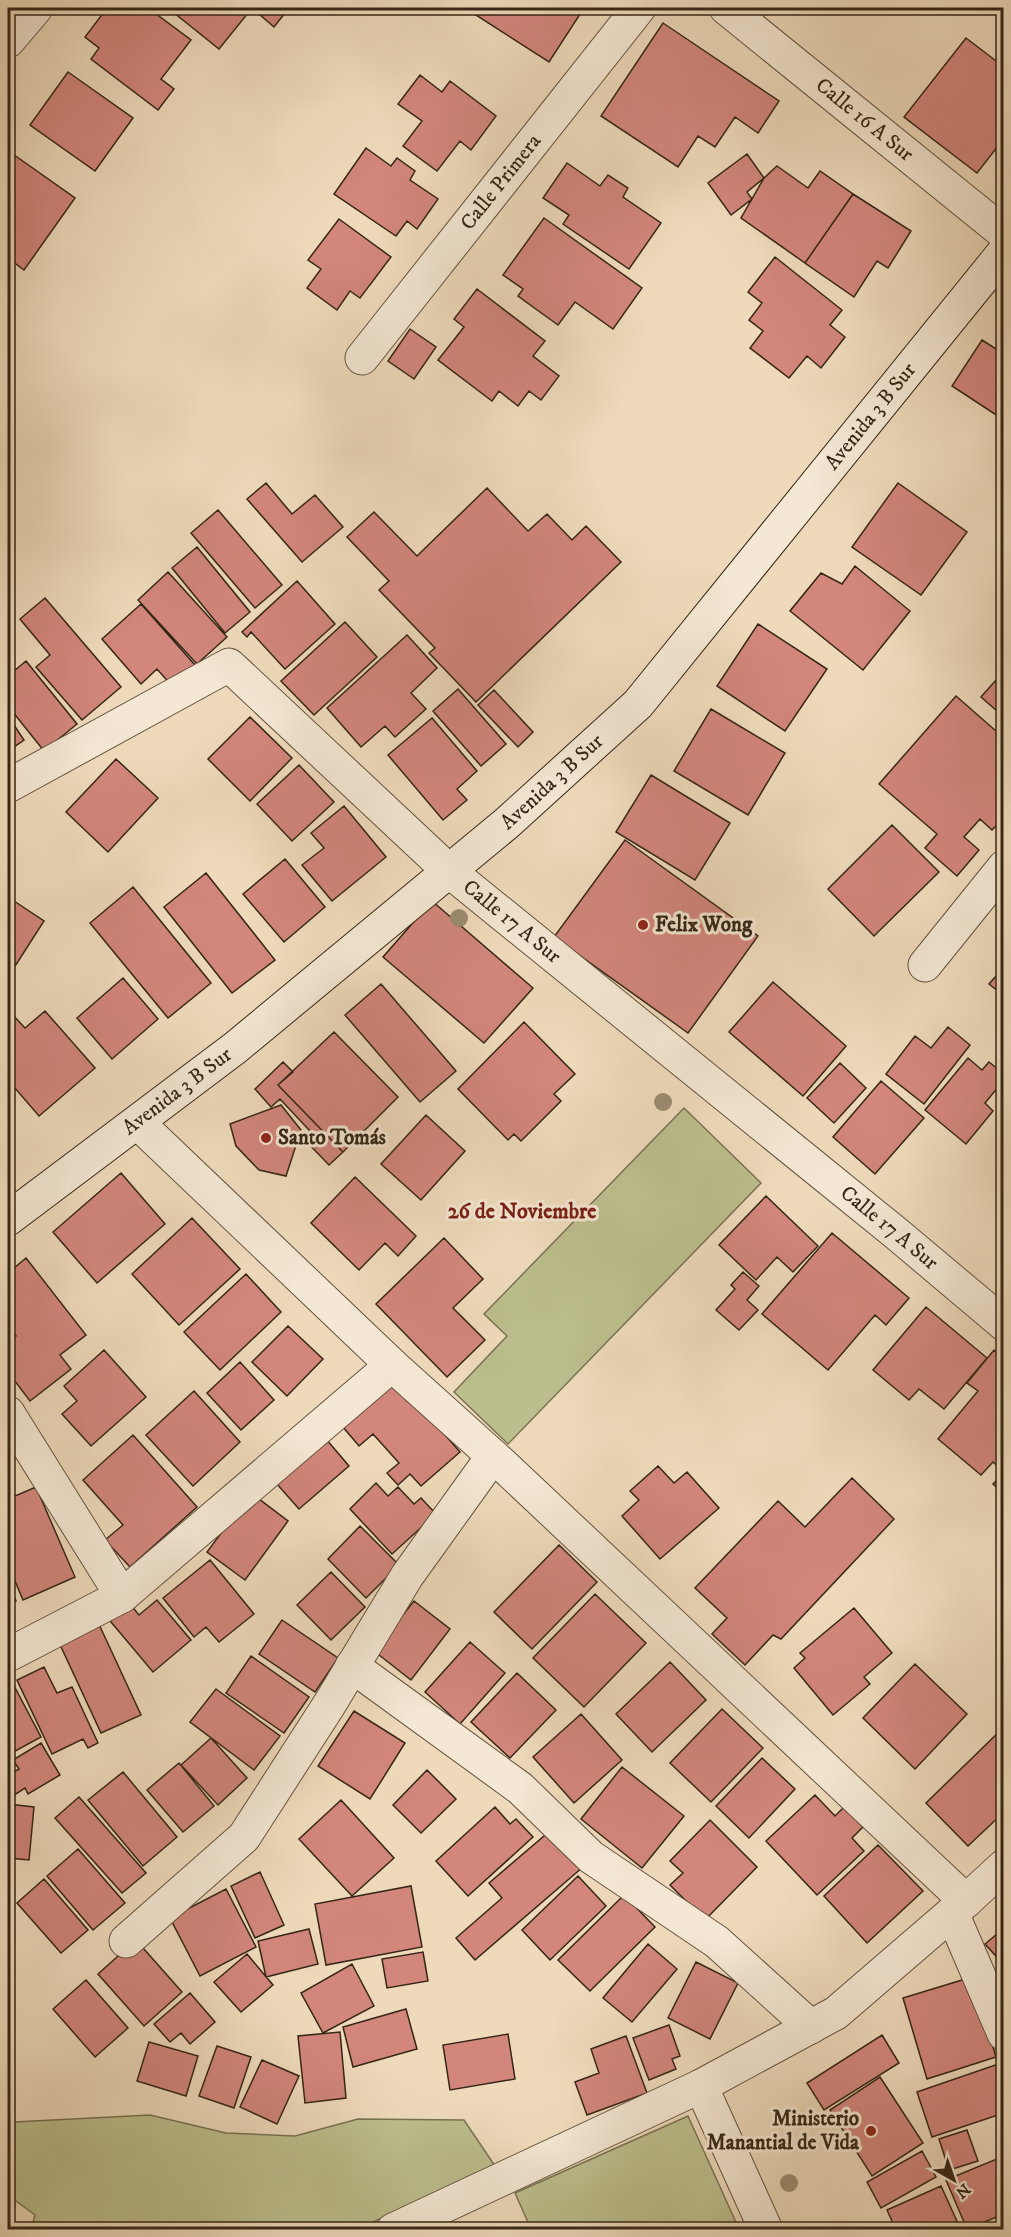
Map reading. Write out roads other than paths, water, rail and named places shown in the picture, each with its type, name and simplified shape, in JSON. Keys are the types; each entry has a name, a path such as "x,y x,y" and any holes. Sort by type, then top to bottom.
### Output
{"street":[{"path":"8,41 36,8"},
{"name":"Calle Primera","path":"362,358 639,8"},
{"name":"Calle 16 A Sur","path":"726,8 1004,233"},
{"name":"Avenida 3 B Sur","path":"8,1219 235,1048 507,823 638,704 1004,252"},
{"name":"Calle 17 A Sur","path":"8,786 229,665 449,871 897,1234 1004,1324"},
{"path":"925,965 1004,867"},
{"path":"138,1123 392,1365 493,1456 959,1907 1004,2034"},
{"path":"8,1655 122,1596 392,1365"},
{"path":"8,1413 122,1596"},
{"path":"126,1941 244,1837 407,1576 493,1456"},
{"path":"352,1666 520,1788 591,1857 717,1942 811,2027"},
{"path":"393,2229 701,2086 836,2013 1004,1866"},
{"path":"701,2086 766,2229"}],"place":[{"name":"Felix Wong","path":"643,925"},
{"name":"Santo Tomás","path":"266,1138"},
{"name":"Ministerio Manantial de Vida","path":"871,2131"}],"district":[{"name":"26 de Noviembre","path":"522,1211"}]}
